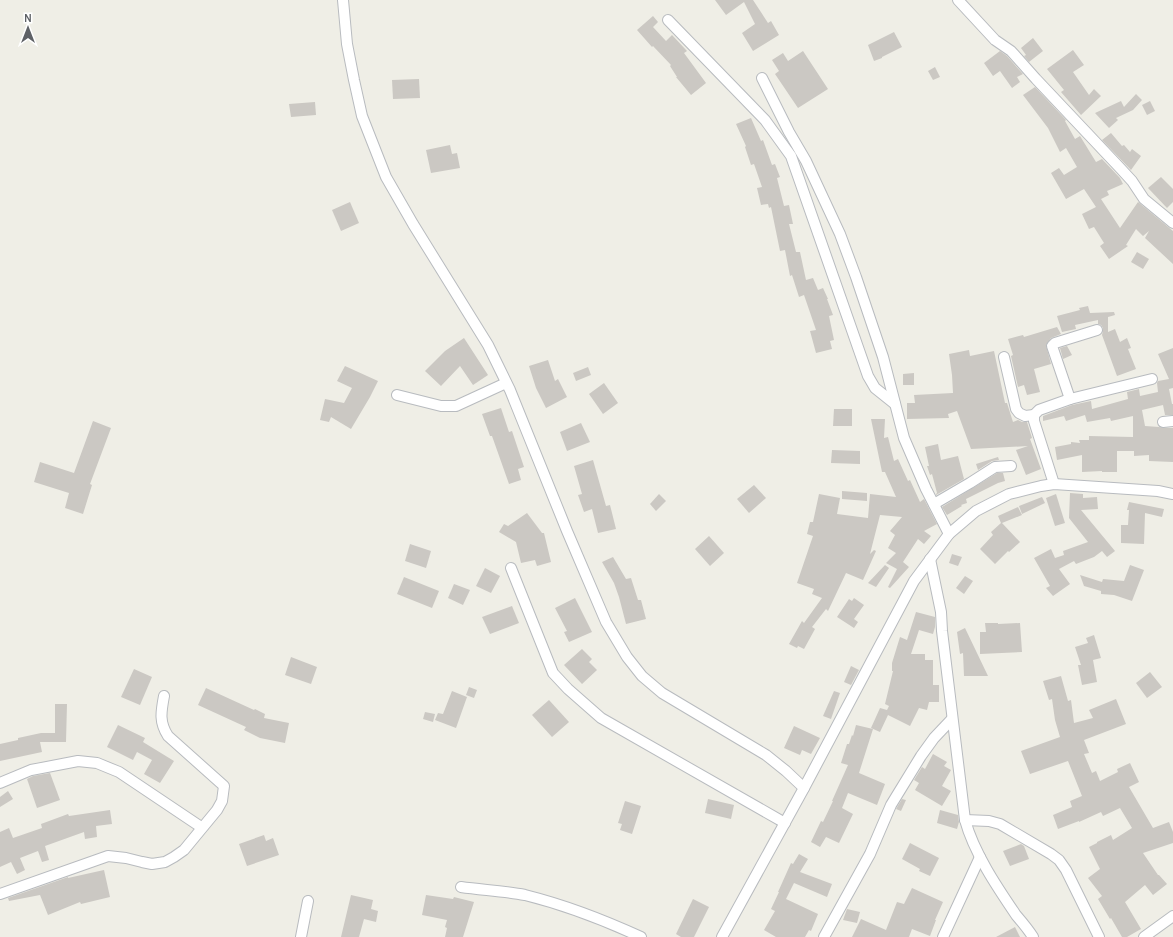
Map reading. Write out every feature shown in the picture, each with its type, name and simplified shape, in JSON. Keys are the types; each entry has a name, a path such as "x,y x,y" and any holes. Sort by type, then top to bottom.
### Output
{"street":[{"path":"343,0 347,44 360,109 386,177 488,345 506,383 603,615 627,658 642,676 662,693 766,754 804,788"},
{"path":"958,0 995,40 1011,51 1132,181 1144,199 1173,223"},
{"path":"668,20 765,120 791,156 868,376 875,388 895,404"},
{"path":"762,78 789,132 806,161 840,234 884,357 904,438 926,489 949,534"},
{"path":"1070,399 1052,346 1055,343 1098,330"},
{"path":"1004,357 1016,409 1018,414 1025,416 1034,415 1039,410 1070,399 1152,379"},
{"path":"397,395 441,406 456,406 506,383"},
{"path":"1034,415 1034,421 1054,484"},
{"path":"934,504 995,467 1011,466"},
{"path":"722,937 804,788 914,581 949,534 976,511 1009,494 1054,484 1158,491 1173,494"},
{"path":"930,559 941,612 952,719 965,820 969,834 980,857 1006,899 1033,937"},
{"path":"511,568 552,673 568,689 601,718 785,823"},
{"path":"0,894 108,856 126,858 152,864 166,862 184,850 201,827 217,810 222,801 224,786 168,736 163,729 162,710 164,696"},
{"path":"824,937 870,854 891,805 921,756 934,738 952,719"},
{"path":"0,783 31,770 78,762 97,763 119,772 201,827"},
{"path":"965,820 989,821 1000,824 1052,854 1059,860 1066,870 1099,937"},
{"path":"943,937 980,857"},
{"path":"461,887 524,895 607,921 641,937"},
{"path":"301,937 308,901"},
{"path":"1144,937 1173,916"}],"building":[{"path":"715,0 753,0 768,23 771,21 779,35 753,51 742,33 755,24 744,2 726,15"},
{"path":"653,16 658,22 653,27 666,41 672,35 687,51 684,53 706,83 691,95 676,77 670,66 671,65 637,30"},
{"path":"894,32 902,47 874,61 868,45"},
{"path":"1033,38 1043,51 1029,62 1024,56 1026,55 1021,48"},
{"path":"1073,50 1084,65 1073,72 1089,95 1094,89 1101,96 1081,115 1061,92 1064,90 1047,69"},
{"path":"803,51 828,89 798,108 775,74 779,71 772,60 783,53 788,61"},
{"path":"1000,51 1007,56 1023,74 1017,77 1020,82 1012,88 1000,71 993,76 984,63"},
{"path":"935,67 940,77 933,80 928,71"},
{"path":"419,79 420,98 393,99 392,80"},
{"path":"1035,87 1066,120 1065,121 1075,139 1080,136 1096,162 1102,159 1120,178 1123,184 1107,191 1109,195 1101,199 1120,228 1138,202 1173,231 1173,264 1145,238 1149,231 1143,236 1136,229 1126,245 1128,246 1109,259 1100,246 1104,243 1094,227 1089,229 1082,214 1096,207 1084,189 1066,199 1051,173 1059,168 1064,175 1077,167 1066,148 1060,152 1048,128 1023,95"},
{"path":"1136,94 1142,100 1133,110 1116,118 1118,120 1109,128 1095,113 1121,101 1124,107"},
{"path":"1150,101 1155,111 1147,115 1142,105"},
{"path":"315,102 316,115 291,117 289,104"},
{"path":"751,118 761,141 763,140 772,165 775,164 780,177 777,178 784,206 789,205 793,224 789,224 796,252 800,252 806,280 813,278 818,290 823,288 828,299 833,315 829,316 834,340 830,341 832,349 816,353 810,331 816,330 804,295 799,297 792,275 790,276 785,250 780,251 771,207 769,208 768,204 761,205 757,188 762,187 754,164 751,165 745,147 746,146 736,124"},
{"path":"1111,133 1122,146 1124,145 1130,152 1132,149 1141,156 1131,170 1102,140"},
{"path":"450,145 452,154 457,153 460,168 431,173 426,150"},
{"path":"1161,177 1173,189 1173,202 1167,208 1148,188"},
{"path":"350,202 359,223 341,231 332,210"},
{"path":"1137,252 1149,259 1143,269 1131,262"},
{"path":"1088,306 1090,313 1114,312 1115,315 1108,317 1108,332 1115,329 1120,342 1127,338 1131,348 1128,349 1136,369 1117,376 1102,335 1103,328 1098,324 1098,320 1075,325 1076,329 1062,332 1057,316 1080,310 1079,308"},
{"path":"1057,327 1061,334 1051,338 1046,345 1051,364 1034,369 1040,392 1027,395 1024,385 1018,387 1011,356 1013,355 1008,339 1023,335 1024,337"},
{"path":"464,338 488,375 473,385 460,366 441,386 425,371 445,351"},
{"path":"1067,346 1072,355 1063,359 1060,348"},
{"path":"1173,348 1173,388 1169,389 1173,404 1173,415 1165,415 1163,405 1142,410 1145,426 1173,428 1173,462 1149,461 1149,455 1134,456 1134,451 1117,451 1117,472 1082,472 1082,455 1057,460 1055,447 1071,444 1071,442 1080,443 1079,440 1089,440 1089,436 1133,437 1133,416 1111,421 1110,418 1087,422 1085,415 1066,421 1064,416 1043,421 1043,416 1072,405 1091,401 1092,409 1128,399 1127,392 1139,389 1140,396 1158,392 1158,381 1169,379 1158,354"},
{"path":"969,350 970,356 994,351 1005,403 1007,403 1013,422 1018,420 1027,422 1032,438 1030,439 1041,469 1026,475 1016,450 1028,446 971,449 957,411 948,414 949,418 907,419 907,403 915,403 914,395 953,393 949,354"},
{"path":"548,360 555,381 558,379 567,397 546,408 536,388 529,366"},
{"path":"345,366 378,381 351,429 331,417 329,422 320,420 325,399 344,403 352,388 337,381"},
{"path":"588,367 591,375 576,381 573,373"},
{"path":"914,373 914,385 903,385 903,374"},
{"path":"604,383 618,403 603,414 589,394"},
{"path":"501,408 509,432 512,431 524,467 518,469 521,480 509,484 492,436 490,436 482,414"},
{"path":"834,409 852,409 852,426 833,426"},
{"path":"871,419 885,419 884,438 888,437 894,461 898,459 920,502 924,499 937,524 924,531 931,536 924,544 918,539 903,562 909,567 890,588 888,587 897,569 886,563 896,553 888,548 895,535 890,531 902,517 880,515 870,554 874,550 876,551 863,580 846,573 828,611 826,609 812,627 815,629 804,649 798,646 797,648 789,644 802,621 804,623 822,598 812,594 814,589 797,583 813,536 807,534 810,522 813,522 819,494 840,498 837,514 868,518 870,494 896,497 885,472 882,472"},
{"path":"93,421 111,428 90,484 92,485 83,514 65,508 69,493 34,482 40,462 74,473"},
{"path":"581,423 590,442 567,451 560,432"},
{"path":"938,444 941,460 958,456 964,479 936,495 937,493 932,474 930,475 927,466 929,466 925,447"},
{"path":"832,450 860,451 860,464 831,463"},
{"path":"998,457 999,460 992,461 978,470 976,464"},
{"path":"593,460 606,506 610,505 616,529 598,533 592,509 584,512 578,495 582,494 574,466"},
{"path":"997,473 1003,473 1005,481 966,499 967,503 961,505 962,506 947,515 942,507"},
{"path":"754,485 766,498 749,513 737,499"},
{"path":"842,491 867,493 867,501 842,499"},
{"path":"1070,493 1083,494 1083,498 1097,497 1098,509 1081,510 1115,551 1107,557 1102,551 1094,557 1076,564 1074,561 1059,569 1070,584 1053,596 1046,588 1050,586 1034,558 1051,549 1055,558 1064,555 1063,551 1088,542 1069,518"},
{"path":"659,494 666,501 656,511 650,504"},
{"path":"1056,494 1065,523 1055,526 1046,498"},
{"path":"1042,497 1045,503 1022,514 1019,506"},
{"path":"1129,502 1164,509 1162,517 1145,513 1144,544 1121,543 1121,525 1128,525 1129,510 1127,510"},
{"path":"1018,507 1022,515 1002,523 1020,542 995,564 980,549 993,535 991,532 1001,523 998,516"},
{"path":"527,513 542,533 544,533 551,562 537,566 535,560 521,563 516,542 499,532 504,524 508,526"},
{"path":"709,536 724,553 710,566 695,549"},
{"path":"410,544 431,551 426,568 405,561"},
{"path":"952,554 962,557 958,566 949,563"},
{"path":"613,557 626,579 631,578 638,600 641,600 646,619 626,624 614,583 602,562"},
{"path":"885,565 889,568 876,587 868,583"},
{"path":"1130,565 1144,570 1132,601 1114,595 1101,594 1101,591 1084,586 1080,575 1102,582 1103,579 1124,581"},
{"path":"485,568 500,576 491,593 476,586"},
{"path":"965,576 973,581 964,594 956,588"},
{"path":"404,577 439,591 432,608 397,594"},
{"path":"454,584 470,590 463,605 448,598"},
{"path":"575,598 592,632 569,642 564,632 567,631 555,608"},
{"path":"854,598 864,605 854,619 858,622 854,628 837,617 849,599 852,601"},
{"path":"512,606 519,623 490,634 482,617"},
{"path":"916,612 935,617 933,634 919,630 911,654 925,654 925,660 933,660 933,685 939,685 939,702 929,702 927,710 919,708 910,726 888,715 880,732 871,728 880,708 887,710 889,706 885,704 893,671 892,663 900,637 907,640"},
{"path":"985,623 1020,623 1022,652 980,654 980,632 986,632"},
{"path":"965,628 988,676 964,676 963,653 960,654 957,632"},
{"path":"1094,635 1101,658 1093,660 1097,682 1082,685 1078,665 1081,665 1075,647 1088,643 1086,638"},
{"path":"582,649 592,659 589,662 597,670 582,684 564,665"},
{"path":"291,657 317,667 311,684 285,675"},
{"path":"851,666 859,670 851,685 844,682"},
{"path":"134,669 152,677 140,705 121,697"},
{"path":"1150,672 1162,687 1147,698 1136,683"},
{"path":"1061,676 1068,701 1071,700 1074,723 1093,718 1089,710 1116,699 1126,724 1084,740 1089,753 1084,754 1092,773 1096,771 1100,781 1118,772 1117,769 1130,763 1139,782 1129,787 1153,828 1169,822 1173,832 1173,843 1143,853 1158,875 1167,884 1153,895 1145,885 1125,902 1141,929 1127,937 1122,937 1111,918 1110,919 1098,899 1102,896 1088,878 1100,869 1089,847 1111,835 1113,840 1132,828 1120,808 1103,816 1101,812 1079,822 1058,829 1053,815 1072,807 1070,801 1082,796 1068,761 1030,774 1021,751 1060,737 1055,720 1052,699 1049,700 1043,681"},
{"path":"469,687 477,690 474,698 466,695"},
{"path":"206,688 265,714 264,718 289,723 285,743 260,738 244,730 246,727 198,705"},
{"path":"452,691 467,697 456,728 435,720 438,713 443,714"},
{"path":"834,691 840,693 831,719 823,716"},
{"path":"549,700 569,722 552,737 532,715"},
{"path":"55,704 67,704 66,742 40,742 42,752 0,761 0,744 41,733 55,733"},
{"path":"425,712 435,714 433,722 423,719"},
{"path":"118,725 145,738 143,742 174,761 160,783 144,774 152,760 137,752 133,760 107,747"},
{"path":"856,725 873,729 859,773 885,784 877,805 848,793 842,808 853,814 839,843 826,837 820,847 811,842 821,821 823,822 848,765 841,763 847,744 849,744 852,735 853,736"},
{"path":"794,726 820,738 811,754 802,750 800,755 784,748"},
{"path":"933,754 947,762 944,766 951,770 942,786 951,791 942,806 915,790 919,783 914,780 922,767 925,769"},
{"path":"50,773 60,800 37,808 27,779 33,776"},
{"path":"8,791 13,799 0,807 0,797"},
{"path":"708,799 734,805 731,819 705,813"},
{"path":"902,799 906,800 901,811 896,809"},
{"path":"625,801 641,806 632,834 620,830 622,824 618,823"},
{"path":"110,810 112,824 96,826 97,837 85,839 84,832 45,846 49,860 42,862 38,851 20,858 25,870 17,874 11,862 0,867 0,832 9,828 13,838 42,828 41,824 68,814 69,816"},
{"path":"940,810 958,815 959,822 957,829 937,823"},
{"path":"264,835 266,841 273,838 279,855 247,866 239,844"},
{"path":"910,843 939,858 930,876 919,871 920,869 902,859"},
{"path":"1021,844 1024,846 1029,859 1010,866 1003,851"},
{"path":"799,854 808,859 800,872 832,884 827,897 794,883 786,899 818,914 811,931 809,930 805,937 776,937 764,930 775,911 771,909 791,863 793,864"},
{"path":"104,870 110,897 81,904 80,902 48,915 40,895 9,901 8,898 68,877"},
{"path":"912,888 943,902 930,936 912,929 909,937 852,937 861,919 886,930 897,902 904,904"},
{"path":"351,895 373,900 371,909 378,911 376,922 364,919 359,937 341,937"},
{"path":"426,895 453,899 454,897 474,902 463,937 445,937 447,920 422,915"},
{"path":"693,899 709,907 694,937 681,937 676,934"},
{"path":"847,909 860,912 857,923 843,920"},
{"path":"1015,927 1020,937 996,937"}]}
